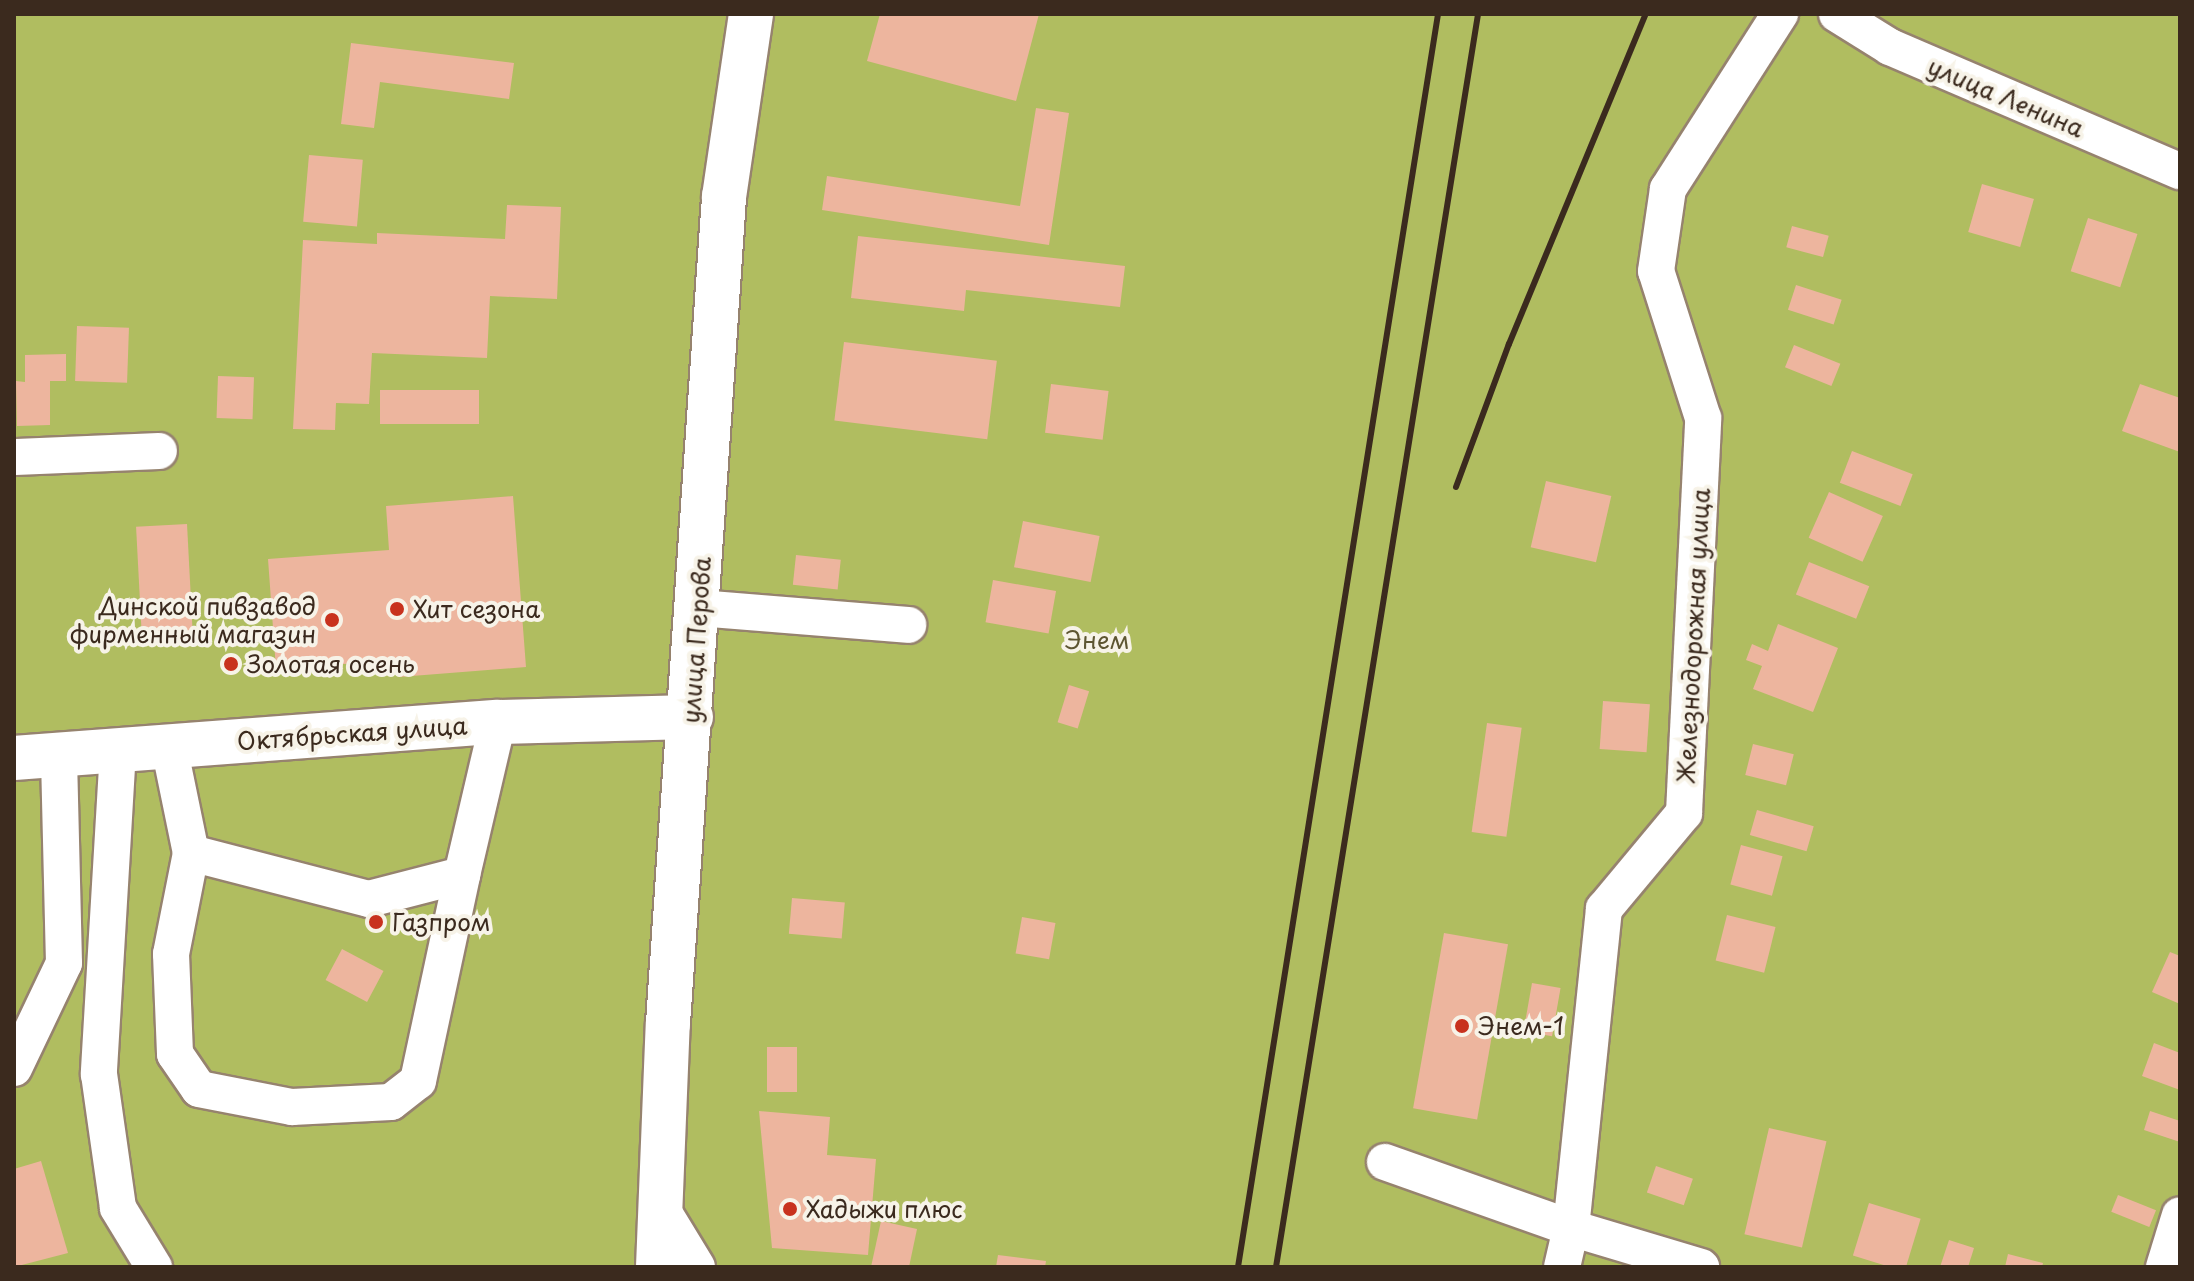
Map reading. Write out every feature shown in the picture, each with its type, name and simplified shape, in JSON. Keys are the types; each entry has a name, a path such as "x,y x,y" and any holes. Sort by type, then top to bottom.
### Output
{"main road":[{"name":"улица Перова","path":"658,1267 668,1023 724,197 751,14"},
{"name":"Октябрьская улица","path":"14,758 498,722 691,717"}],"street":[{"name":"Железнодорожная улица","path":"1562,1267 1571,1228 1604,909 1684,813 1703,418 1656,271 1668,189 1780,14"},
{"name":"улица Ленина","path":"1837,14 1890,47 2180,171"},
{"path":"14,457 159,451"},
{"path":"698,608 908,625"},
{"path":"169,746 191,853 171,954 175,1054 199,1089 292,1107 391,1102 418,1081 498,722"},
{"path":"118,750 99,1074 118,1208 154,1267"},
{"path":"14,1068 64,963 59,754"},
{"path":"191,853 369,899 462,875"},
{"path":"1385,1162 1571,1228 1701,1267"},
{"path":"661,1208 697,1267"},
{"path":"2164,1267 2180,1215"}],"green space":[{"name":"Энем","path":"14,14 2180,14 2180,1267 14,1267"}],"building":[{"path":"880,14 1039,14 1016,101 867,61"},
{"path":"351,43 514,63 509,99 380,82 374,128 341,124"},
{"path":"1036,108 1069,113 1049,245 822,210 827,176 1020,206"},
{"path":"309,155 363,160 357,226 303,222"},
{"path":"1982,184 2034,199 2020,247 1968,232"},
{"path":"507,205 561,207 557,299 490,296 487,358 372,353 369,404 336,403 335,430 293,429 303,240 377,244 377,233 505,239"},
{"path":"2088,218 2137,234 2120,287 2071,271"},
{"path":"1792,226 1829,236 1823,257 1786,247"},
{"path":"858,236 1125,266 1120,307 966,290 964,311 851,298"},
{"path":"1796,285 1842,300 1834,325 1788,310"},
{"path":"77,326 129,328 127,383 75,381"},
{"path":"844,342 997,361 987,439 834,420"},
{"path":"1794,345 1840,364 1831,386 1785,367"},
{"path":"66,354 66,381 50,381 50,425 17,426 16,381 25,382 25,355"},
{"path":"218,376 254,377 253,419 217,418"},
{"path":"1051,384 1109,391 1103,440 1045,433"},
{"path":"2140,384 2180,398 2180,452 2122,431"},
{"path":"380,390 479,390 479,424 380,424"},
{"path":"1852,451 1913,474 1900,506 1840,483"},
{"path":"1546,481 1611,496 1596,562 1531,547"},
{"path":"1829,492 1883,516 1863,562 1809,538"},
{"name":"Хит сезона","path":"513,496 526,667 399,677 398,660 276,669 268,559 389,550 386,506"},
{"path":"1023,521 1100,536 1091,582 1014,567"},
{"path":"187,524 193,641 142,644 136,527"},
{"path":"796,555 841,560 838,590 793,585"},
{"path":"1809,562 1869,586 1856,619 1796,594"},
{"path":"993,580 1056,591 1049,633 986,622"},
{"path":"1778,624 1838,648 1813,712 1753,689 1762,666 1746,660 1752,644 1768,651"},
{"path":"1069,685 1089,691 1078,728 1058,722"},
{"path":"1603,701 1650,704 1647,752 1600,749"},
{"path":"1487,723 1522,728 1506,837 1472,832"},
{"path":"1753,744 1794,754 1786,785 1745,775"},
{"path":"1757,810 1814,826 1807,851 1750,835"},
{"path":"1741,845 1783,856 1772,896 1730,885"},
{"path":"792,898 845,903 842,938 789,934"},
{"path":"1727,915 1776,927 1764,973 1716,961"},
{"path":"1022,917 1055,923 1049,959 1016,953"},
{"name":"Энем-1","path":"1444,933 1508,944 1477,1120 1413,1108"},
{"path":"342,949 383,971 367,1002 326,980"},
{"path":"2170,952 2180,956 2180,1004 2152,992"},
{"path":"1532,983 1561,988 1552,1036 1523,1031"},
{"path":"2154,1043 2180,1053 2180,1090 2142,1076"},
{"path":"767,1047 797,1047 797,1092 767,1092"},
{"path":"759,1111 830,1117 827,1155 876,1159 868,1255 772,1248"},
{"path":"2150,1111 2180,1121 2180,1142 2144,1130"},
{"path":"1769,1128 1826,1141 1802,1247 1744,1234"},
{"path":"41,1161 68,1253 14,1267 14,1169"},
{"path":"1656,1166 1693,1179 1684,1205 1647,1192"},
{"path":"2118,1195 2156,1210 2149,1227 2111,1212"},
{"path":"1869,1203 1921,1219 1906,1267 1890,1267 1853,1256"},
{"path":"881,1221 917,1229 909,1267 871,1267"},
{"path":"1949,1240 1974,1248 1968,1267 1940,1267"},
{"path":"2008,1254 2043,1263 2042,1267 2005,1267"},
{"path":"998,1255 1046,1261 1045,1267 996,1267"}],"railway":[{"path":"1238,1267 1438,14"},
{"path":"1276,1267 1478,14"},
{"path":"1456,487 1509,344 1646,14"}],"place":[{"name":"Хит сезона","path":"397,609"},
{"name":"Динской пивзавод фирменный магазин","path":"332,620"},
{"name":"Золотая осень","path":"231,664"},
{"name":"Газпром","path":"376,922"},
{"name":"Энем-1","path":"1462,1026"},
{"name":"Хадыжи плюс","path":"790,1209"}]}
